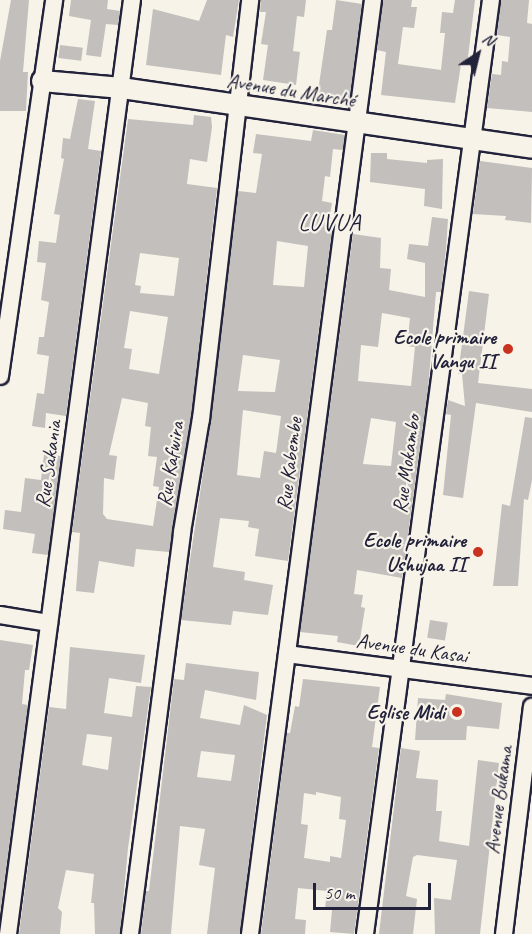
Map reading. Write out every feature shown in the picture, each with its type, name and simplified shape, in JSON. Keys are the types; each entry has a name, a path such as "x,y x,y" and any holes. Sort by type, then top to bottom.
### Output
{"street":[{"path":"0,376 54,0"},
{"name":"Rue Sakania","path":"8,934 132,0"},
{"name":"Rue Kafwira","path":"130,934 182,532 201,419 250,0"},
{"name":"Rue Kabembe","path":"250,934 373,0"},
{"name":"Rue Mokambo","path":"365,934 491,0"},
{"name":"Avenue du Marché","path":"42,81 122,88 532,148"},
{"path":"0,615 49,623"},
{"name":"Avenue du Kasai","path":"287,654 532,686"},
{"name":"Avenue Bukama","path":"504,934 532,707"}],"building":[{"path":"11,0 29,0 23,72 28,72 26,111 0,111 0,61"},
{"path":"71,0 108,0 107,9 120,11 118,25 106,24 101,57 86,55 91,20 69,16"},
{"path":"207,0 239,0 233,37 226,35 221,75 146,65 153,9 199,21"},
{"path":"261,0 306,0 304,17 297,16 293,51 300,52 296,85 263,80 268,45 261,44 266,12 260,12"},
{"path":"336,0 362,4 349,103 317,98 327,30 332,30"},
{"path":"383,0 412,0 411,7 417,7 414,28 403,27 398,64 441,70 445,33 440,33 442,12 453,13 455,0 475,0 467,65 461,64 455,103 381,95 386,52 377,50"},
{"path":"501,0 529,0 527,23 532,24 532,112 487,108 492,74 501,75 502,61 508,62 510,37 497,35"},
{"path":"60,45 83,48 81,61 58,58"},
{"path":"78,99 95,101 88,149 101,151 66,416 46,413 45,428 32,426 37,393 44,394 49,356 37,354 39,337 44,337 49,302 41,300 46,263 37,262 39,241 56,243 60,215 54,214 64,159 61,158 63,138 70,139"},
{"path":"194,115 211,117 212,127 207,162 190,159 187,184 217,188 191,418 169,552 136,549 134,567 99,561 94,593 76,591 80,533 72,532 128,119 193,125","holes":["140,253 179,258 174,296 140,293 141,286 135,285","130,311 168,317 159,374 129,369 132,349 124,348","122,398 148,403 145,426 151,427 148,456 157,457 153,486 159,487 153,526 107,519 103,514 104,478 114,480 117,456 109,455"]},
{"path":"313,130 345,135 343,150 333,149 330,177 325,176 322,201 332,203 327,231 332,231 288,561 255,556 259,529 248,527 249,521 220,518 213,567 245,572 244,580 273,585 268,615 233,611 231,625 181,620 211,420 238,191 256,193 262,154 253,153 256,134 311,141","holes":["277,241 308,246 304,287 273,285","243,355 280,360 275,392 238,391","243,410 281,416 276,453 264,451 260,478 237,475"]},
{"path":"371,153 387,153 387,159 427,163 427,160 443,159 442,209 424,206 425,189 370,182"},
{"path":"480,161 532,168 531,223 505,220 506,216 473,214"},
{"path":"432,217 448,219 441,292 436,292 428,389 402,578 357,570 354,594 363,595 361,607 365,608 359,646 337,642 338,636 300,632 353,234 381,238 380,268 391,269 389,290 425,297 425,263 407,259 409,244 428,246","holes":["382,313 410,318 407,346 415,347 411,386 358,381 361,345 378,347","371,418 396,422 391,466 363,464"]},
{"path":"469,291 489,294 478,383 532,389 532,412 476,403 463,498 443,495 451,415 446,414 448,400 465,406 462,374 458,374"},
{"path":"525,417 532,418 532,480 528,500 524,499 518,586 493,586 502,504 510,506"},
{"path":"44,454 61,456 48,555 32,553 35,534 3,529 5,510 21,512 25,478 41,480"},
{"path":"430,620 448,623 445,641 427,638"},
{"path":"0,640 33,645 29,670 25,670 22,704 28,705 0,914"},
{"path":"70,647 145,655 141,683 109,678 104,713 132,717 136,686 151,687 128,848 120,934 95,934 94,903 91,903 94,874 66,870 58,908 62,912 60,934 19,934 49,707 66,709","holes":["87,734 112,737 108,770 82,765"]},
{"path":"186,663 259,672 256,700 205,690 200,718 240,725 244,705 267,715 240,934 207,934 215,868 199,865 205,829 180,826 171,934 141,934 146,891 149,891 174,679 184,680","holes":["201,751 235,755 231,781 197,777"]},
{"path":"303,679 380,687 372,747 379,748 354,934 330,932 332,910 325,909 327,891 298,888 295,919 306,920 305,934 261,934 287,733 290,733 295,706 299,707","holes":["316,792 341,797 339,819 346,820 341,858 330,856 330,862 304,858 308,825 301,824 304,793 316,795"]},
{"path":"446,694 502,703 499,729 467,726 466,740 415,740 418,698 445,700"},
{"path":"401,748 420,751 416,778 438,780 436,811 442,811 439,841 469,846 478,760 499,763 480,934 435,934 434,898 451,900 457,860 417,855 413,857 406,896 417,899 413,934 379,934"}],"place":[{"name":"Ecole primaire Vangu II","path":"508,349"},
{"name":"Ecole primaire Ushujaa II","path":"478,552"},
{"name":"Eglise Midi","path":"457,712"}],"district":[{"name":"LUVUA","path":"330,223"}]}
